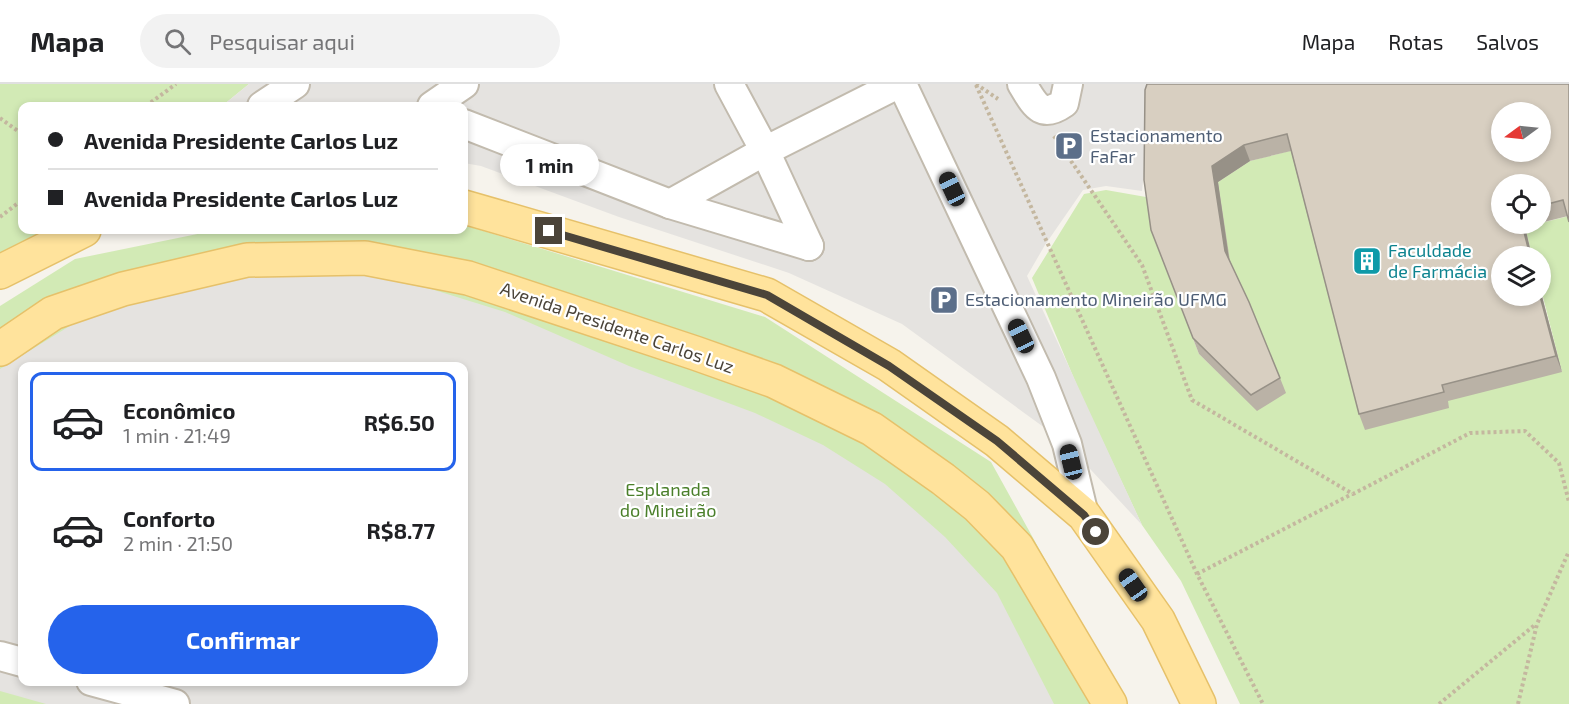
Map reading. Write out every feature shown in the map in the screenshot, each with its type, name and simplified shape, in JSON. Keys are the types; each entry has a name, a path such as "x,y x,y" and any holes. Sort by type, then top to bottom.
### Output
{"main road":[{"path":"468,208 767,295 899,372 997,441 1084,515 1158,620 1198,704"},
{"path":"0,272 72,234"},
{"name":"Avenida Presidente Carlos Luz","path":"0,349 53,313 123,289 248,260 365,258 468,278 774,381 872,429 952,485 977,506 1017,547 1110,704"}],"lane":[{"path":"268,102 295,84"},
{"path":"438,102 464,84"},
{"path":"468,126 670,204 809,246 765,152 729,84"},
{"path":"670,204 765,152 900,84 1041,378 1067,444 1084,515"},
{"path":"1012,93 1036,107 1046,110 1056,109 1064,103 1068,84"},
{"path":"0,656 18,661"},
{"path":"109,686 175,704"}],"path":[{"path":"151,102 176,84"},
{"path":"976,84 1012,93"},
{"path":"976,84 1197,574 1263,704"},
{"path":"0,118 18,131"},
{"path":"1047,131 1056,137 1142,265 1192,400 1353,494"},
{"path":"0,217 18,203"},
{"path":"1197,574 1470,433 1526,431 1559,463 1569,502"},
{"path":"1518,704 1537,624 1569,551"},
{"path":"1439,704 1537,624"}],"green space":[{"path":"0,84 249,84 227,102 18,102 18,234 56,234 0,272"},
{"path":"1293,150 1410,253 1562,372 1545,306 1551,306 1551,246 1530,246 1527,234 1551,234 1551,220 1569,216 1569,704 1240,704 1181,581 1142,525 1080,393 1032,278 1084,194 1106,190 1146,197 1157,246 1199,354 1257,410 1230,266 1218,182 1250,161"},
{"name":"Esplanada do Mineirão","path":"468,226 765,317 991,462 1125,704 0,704 0,306 75,259 197,234 468,234"}],"shaded area":[{"name":"Estacionamento Mineirão UFMG","path":"249,84 1159,84 1151,106 1142,191 1106,186 1083,190 1045,245 1027,276 1142,525 1067,444 902,324 789,273 619,217 481,166 468,164 468,102 227,102"},
{"name":"Esplanada do Mineirão","path":"333,269 431,289 505,312 629,366 755,413 823,445 885,484 945,537 997,593 1054,704 46,704 0,691 0,369 94,311 180,279"}],"building":[{"name":"Faculdade de Farmácia","path":"1147,84 1569,84 1569,222 1563,200 1551,203 1551,174 1491,174 1491,234 1524,234 1528,246 1491,246 1491,306 1543,306 1556,356 1442,385 1444,392 1359,414 1287,134 1244,145 1212,166 1225,251 1280,378 1251,395 1193,338 1151,230 1144,180 1145,90"}],"place":[{"name":"Estacionamento FaFar","path":"1069,146"},
{"name":"Faculdade de Farmácia","path":"1367,261"},
{"name":"Estacionamento Mineirão UFMG","path":"944,300"}],"route":[{"path":"549,231 767,295 889,366 997,441 1084,515 1096,532"}]}
